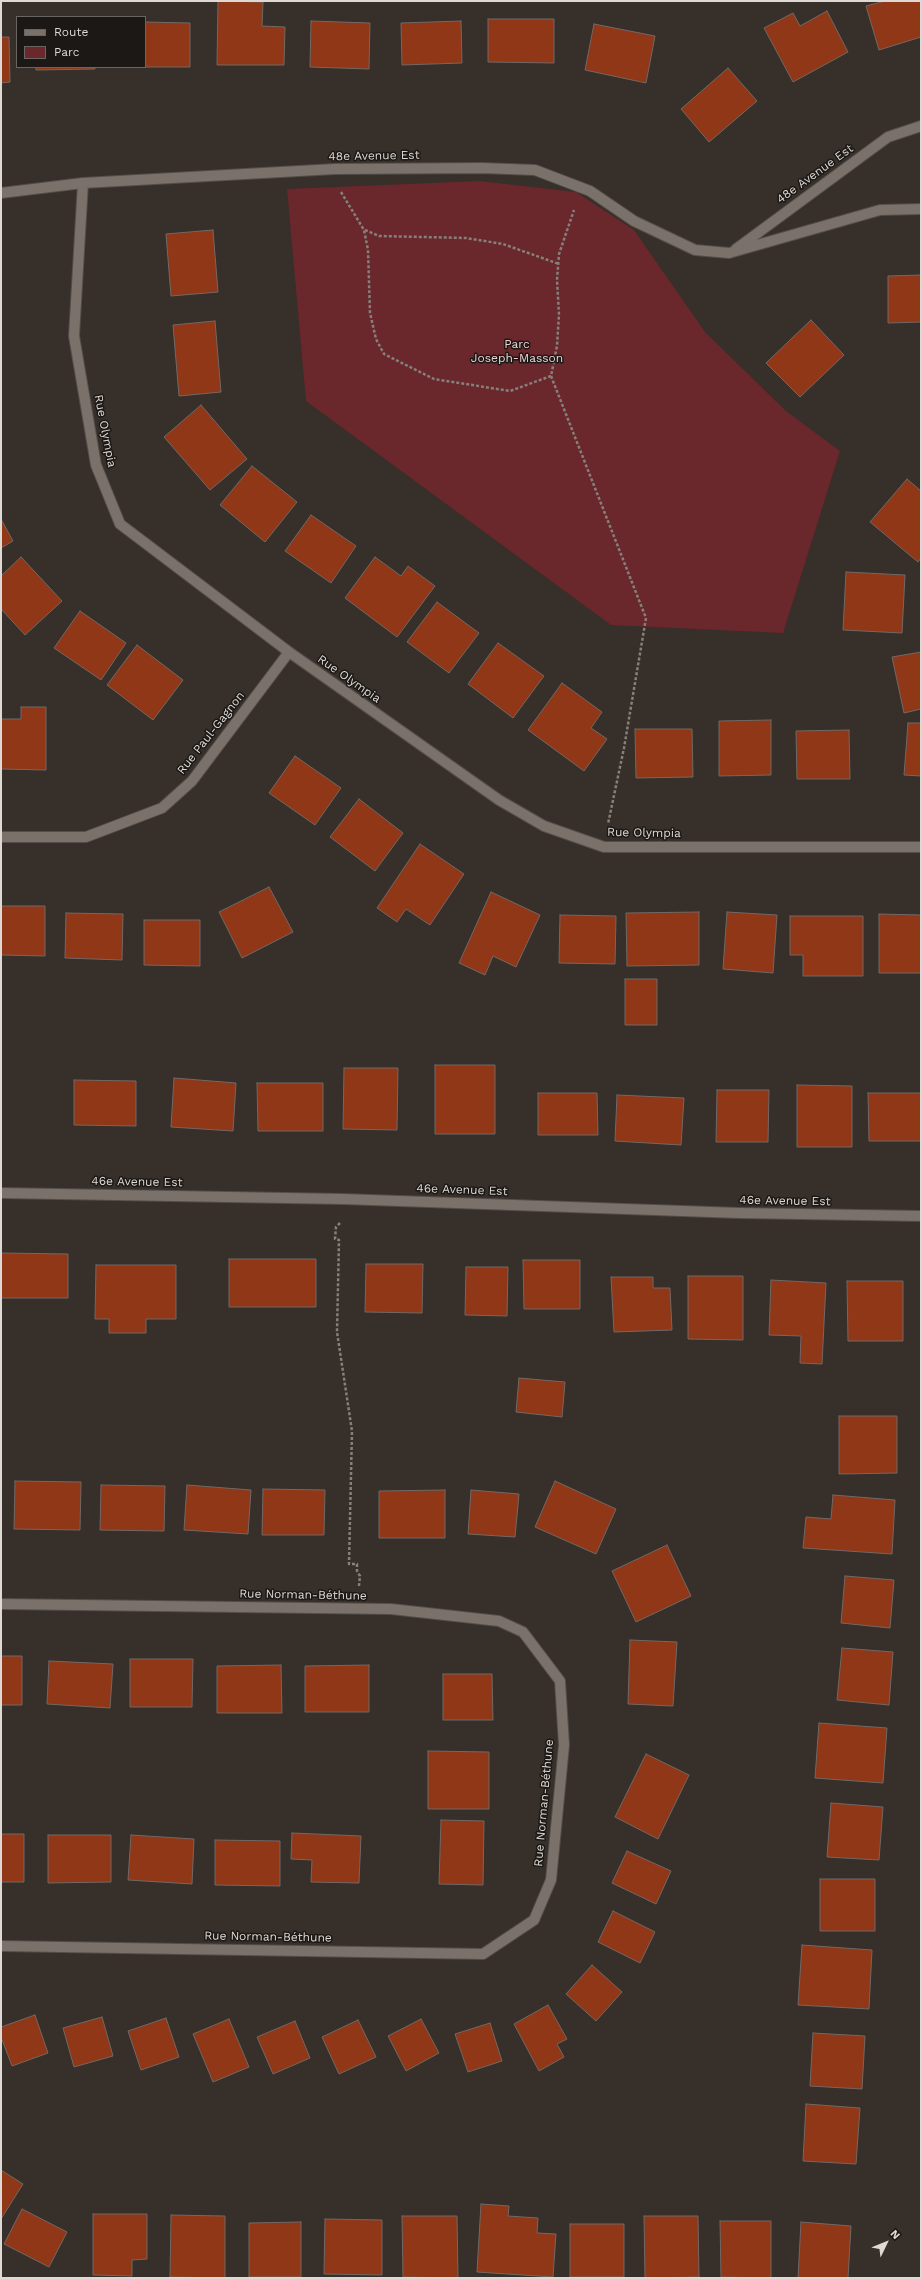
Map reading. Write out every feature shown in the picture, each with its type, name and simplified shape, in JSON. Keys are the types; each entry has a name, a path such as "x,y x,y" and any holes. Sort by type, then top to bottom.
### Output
{"street":[{"name":"48e Avenue Est","path":"729,253 888,137 921,126"},
{"name":"48e Avenue Est","path":"1,193 83,182 335,169 535,170 590,191 634,221 695,250 729,253 880,210 921,209"},
{"name":"Rue Olympia","path":"83,182 74,336 96,465 120,524 289,652 499,800 544,826 604,847 921,847"},
{"name":"Rue Paul-Gagnon","path":"1,837 86,837 162,808 192,781 289,652"},
{"name":"46e Avenue Est","path":"1,1193 343,1199 739,1213 921,1216"},
{"name":"Rue Norman-Béthune","path":"1,1604 391,1609 499,1621 523,1632 560,1681 564,1745 551,1880 534,1920 483,1954 1,1946"}],"path":[{"path":"335,169 341,192 364,230 368,250 370,313 376,339 384,354 434,379 510,391 551,376"},
{"path":"576,186 575,209 559,254 557,346 551,376 646,618 624,748 604,847"},
{"path":"364,230 379,236 474,239 503,244 558,264"},
{"path":"343,1219 336,1227 335,1239 339,1240 336,1332 352,1431 349,1564 357,1564 357,1571 360,1576 359,1587"}],"green space":[{"name":"Parc Joseph-Masson","path":"479,181 576,192 634,230 705,332 786,411 840,451 783,633 611,625 306,401 287,189"}],"building":[{"path":"218,1 263,2 262,26 285,27 284,65 217,65"},
{"path":"885,1 921,1 921,37 879,50 866,6"},
{"path":"827,11 848,52 793,82 764,28 793,13 800,26"},
{"path":"488,19 554,19 554,63 488,62"},
{"path":"311,21 370,23 369,69 310,67"},
{"path":"461,21 462,63 402,65 401,23"},
{"path":"146,22 190,23 190,67 146,67"},
{"path":"594,24 655,36 646,83 585,70"},
{"path":"1,37 9,37 10,82 1,83"},
{"path":"36,68 95,68 95,69 36,70"},
{"path":"728,68 757,101 709,142 681,109"},
{"path":"213,230 218,292 171,296 166,234"},
{"path":"921,275 921,322 888,323 888,276"},
{"path":"811,320 844,355 800,397 766,363"},
{"path":"215,321 221,392 179,396 173,325"},
{"path":"201,405 247,459 210,490 164,437"},
{"path":"252,466 297,502 265,542 220,505"},
{"path":"907,479 921,491 921,558 918,562 870,522"},
{"path":"311,515 356,546 331,583 285,551"},
{"path":"1,519 13,541 1,548"},
{"path":"21,557 62,601 25,635 1,609 1,576"},
{"path":"375,557 401,576 408,566 435,586 397,637 345,598"},
{"path":"846,572 905,575 902,633 843,630"},
{"path":"437,602 479,633 449,673 407,642"},
{"path":"80,611 126,643 101,680 54,648"},
{"path":"498,643 544,676 513,718 468,684"},
{"path":"137,645 183,680 153,720 107,685"},
{"path":"921,652 921,709 904,713 892,657"},
{"path":"562,683 602,712 591,728 607,739 584,771 528,730"},
{"path":"21,707 46,707 46,770 1,769 1,719 21,719"},
{"path":"771,720 771,775 719,776 719,721"},
{"path":"908,723 921,723 921,776 904,775"},
{"path":"635,729 692,729 693,777 636,778"},
{"path":"849,730 850,779 797,779 796,731"},
{"path":"295,756 341,788 315,825 269,793"},
{"path":"359,799 403,833 375,871 330,837"},
{"path":"420,844 464,874 430,925 406,909 397,922 377,908"},
{"path":"269,887 293,932 242,958 219,912"},
{"path":"491,892 540,915 516,967 493,956 485,975 459,963"},
{"path":"1,906 45,906 45,956 1,955"},
{"path":"699,912 699,965 627,966 626,913"},
{"path":"727,912 777,915 773,973 723,969"},
{"path":"66,913 123,914 122,960 65,958"},
{"path":"879,914 921,915 921,973 879,973"},
{"path":"560,915 616,916 615,964 559,963"},
{"path":"790,916 863,916 863,976 803,976 803,955 790,955"},
{"path":"144,920 200,920 200,966 144,965"},
{"path":"625,979 657,979 657,1025 625,1025"},
{"path":"435,1065 495,1065 495,1134 435,1134"},
{"path":"344,1068 398,1068 397,1130 343,1129"},
{"path":"174,1078 236,1083 233,1131 171,1127"},
{"path":"74,1080 136,1081 136,1126 74,1125"},
{"path":"257,1083 323,1083 323,1131 258,1131"},
{"path":"797,1085 852,1086 852,1147 797,1147"},
{"path":"717,1090 769,1090 768,1142 716,1142"},
{"path":"538,1093 597,1093 598,1135 538,1135"},
{"path":"868,1093 921,1093 921,1141 869,1141"},
{"path":"617,1095 684,1098 681,1145 615,1141"},
{"path":"1,1253 68,1254 68,1298 1,1298"},
{"path":"229,1259 316,1259 316,1307 229,1307"},
{"path":"523,1260 580,1260 580,1309 524,1309"},
{"path":"366,1264 423,1264 422,1313 365,1312"},
{"path":"96,1265 176,1265 176,1319 146,1319 146,1333 109,1333 109,1319 95,1319"},
{"path":"466,1267 508,1267 507,1316 465,1315"},
{"path":"688,1276 743,1276 743,1340 688,1339"},
{"path":"611,1277 653,1277 653,1288 670,1288 672,1330 614,1332"},
{"path":"771,1280 826,1283 822,1364 800,1363 801,1336 769,1335"},
{"path":"847,1281 903,1281 903,1341 848,1341"},
{"path":"519,1378 565,1382 562,1417 516,1412"},
{"path":"839,1416 897,1416 897,1473 839,1474"},
{"path":"15,1481 81,1482 80,1530 14,1529"},
{"path":"555,1481 616,1509 596,1554 535,1527"},
{"path":"101,1485 165,1486 164,1531 100,1530"},
{"path":"187,1485 251,1490 248,1534 184,1530"},
{"path":"263,1489 325,1490 324,1535 262,1535"},
{"path":"445,1490 445,1538 379,1538 379,1491"},
{"path":"471,1490 519,1494 515,1537 468,1534"},
{"path":"833,1495 895,1500 892,1554 803,1548 806,1517 831,1519"},
{"path":"667,1545 691,1596 636,1622 612,1571"},
{"path":"845,1576 894,1580 890,1628 841,1623"},
{"path":"630,1640 677,1642 673,1706 628,1704"},
{"path":"842,1648 893,1652 889,1705 837,1700"},
{"path":"1,1656 22,1656 22,1705 1,1705"},
{"path":"130,1659 193,1659 192,1707 130,1707"},
{"path":"49,1661 113,1664 110,1708 47,1704"},
{"path":"281,1665 282,1713 217,1713 217,1666"},
{"path":"369,1665 369,1712 305,1712 305,1666"},
{"path":"443,1674 492,1674 493,1720 443,1720"},
{"path":"819,1723 887,1728 883,1783 815,1778"},
{"path":"428,1751 489,1752 489,1809 428,1809"},
{"path":"646,1754 689,1775 658,1839 615,1817"},
{"path":"831,1803 883,1807 879,1860 827,1857"},
{"path":"441,1820 484,1821 483,1885 439,1884"},
{"path":"292,1833 361,1836 359,1883 311,1882 312,1860 291,1859"},
{"path":"1,1834 24,1834 24,1882 1,1882"},
{"path":"48,1835 111,1835 111,1882 48,1883"},
{"path":"131,1835 194,1839 192,1884 128,1880"},
{"path":"215,1840 280,1841 280,1886 215,1885"},
{"path":"627,1851 671,1871 656,1904 612,1883"},
{"path":"820,1879 875,1879 875,1931 820,1931"},
{"path":"613,1911 655,1932 640,1963 598,1942"},
{"path":"802,1945 872,1950 869,2009 798,2005"},
{"path":"592,1965 622,1992 596,2021 566,1994"},
{"path":"548,2005 567,2039 557,2044 564,2057 539,2071 514,2024"},
{"path":"35,2015 48,2053 12,2066 1,2037 1,2027"},
{"path":"102,2017 113,2056 74,2067 63,2028"},
{"path":"166,2018 179,2057 141,2070 128,2031"},
{"path":"229,2019 249,2067 213,2082 193,2034"},
{"path":"421,2019 439,2053 406,2071 388,2036"},
{"path":"358,2020 376,2057 339,2074 322,2037"},
{"path":"295,2021 310,2058 273,2074 257,2037"},
{"path":"490,2023 502,2061 468,2072 455,2034"},
{"path":"813,2033 865,2036 862,2089 810,2086"},
{"path":"806,2104 860,2108 856,2164 803,2161"},
{"path":"1,2170 23,2184 1,2219"},
{"path":"481,2204 509,2206 508,2216 538,2218 537,2233 556,2234 553,2277 477,2272"},
{"path":"22,2209 67,2232 49,2267 4,2244"},
{"path":"93,2214 147,2214 147,2259 132,2260 132,2276 93,2275"},
{"path":"171,2215 225,2216 225,2278 170,2277"},
{"path":"402,2216 457,2216 458,2278 403,2277"},
{"path":"644,2216 698,2216 699,2277 645,2278"},
{"path":"325,2219 382,2220 382,2275 324,2274"},
{"path":"720,2221 771,2221 771,2278 721,2277"},
{"path":"301,2222 301,2277 249,2277 249,2223"},
{"path":"801,2222 851,2226 848,2278 798,2278"},
{"path":"570,2224 624,2224 624,2277 570,2277"}]}
